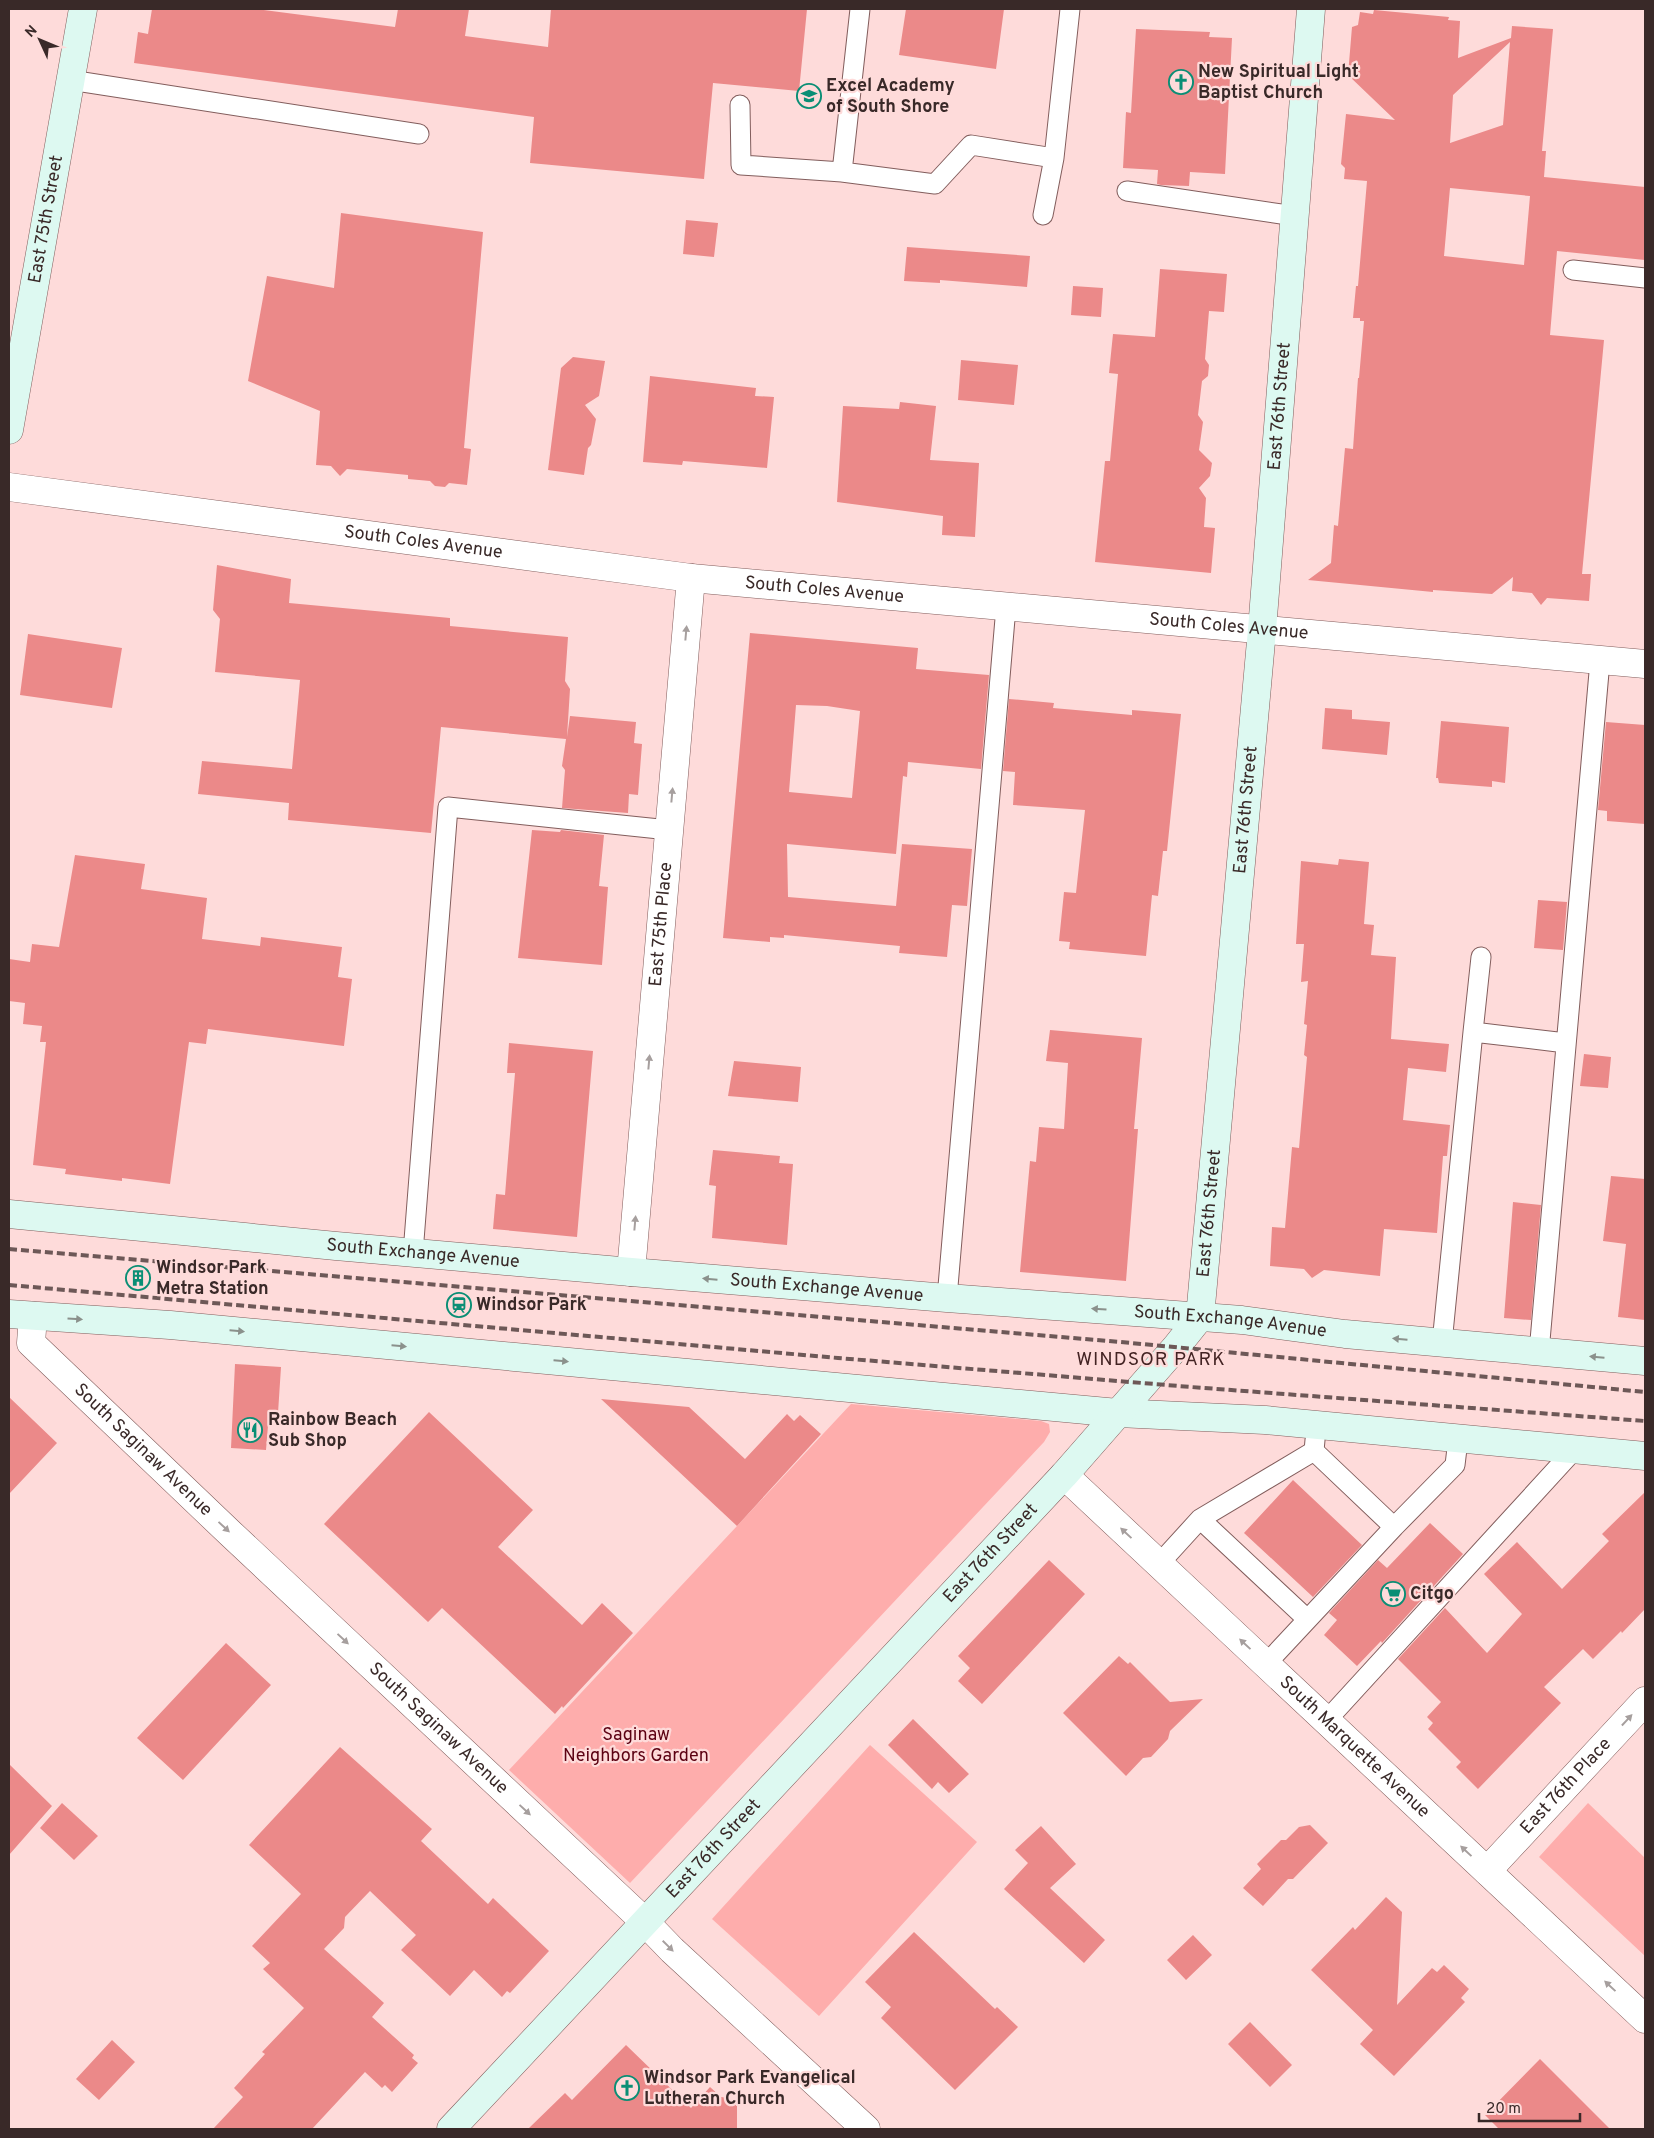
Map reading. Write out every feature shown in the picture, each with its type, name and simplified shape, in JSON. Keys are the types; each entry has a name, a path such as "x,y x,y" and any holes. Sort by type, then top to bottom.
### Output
{"street":[{"name":"East 75th Street","path":"9,430 83,9"},
{"name":"East 76th Street","path":"451,2129 1064,1475 1200,1317 1262,630 1311,9"},
{"name":"South Coles Avenue","path":"9,487 691,578 1645,664"},
{"name":"East 75th Place","path":"631,1272 691,578"},
{"name":"South Exchange Avenue","path":"9,1214 631,1272 1253,1321 1345,1334 1645,1361"},
{"path":"21,1315 170,1325 1118,1413 1265,1420 1315,1439 1458,1440 1645,1456"},
{"name":"South Saginaw Avenue","path":"21,1315 31,1343 679,1956 866,2129"},
{"name":"South Marquette Avenue","path":"1064,1475 1645,2019"},
{"name":"East 76th Place","path":"1487,1871 1645,1701"}],"lane":[{"path":"842,172 860,9"},
{"path":"1043,215 1054,158 1070,9"},
{"path":"70,80 419,134"},
{"path":"740,105 742,165 842,172 935,184 971,145 1054,158"},
{"path":"1127,191 1295,216"},
{"path":"1572,270 1645,278"},
{"path":"947,1298 951,1273 1006,607"},
{"path":"1539,1352 1600,661"},
{"path":"413,1253 448,807 669,830"},
{"path":"1442,1343 1481,957"},
{"path":"1473,1032 1566,1043"},
{"path":"1159,1564 1200,1519 1315,1439 1394,1528"},
{"path":"1266,1664 1455,1465 1458,1440"},
{"path":"1326,1720 1574,1450"},
{"path":"1200,1519 1307,1619"}],"green space":[{"name":"Saginaw Neighbors Garden","path":"851,1404 1041,1421 1049,1424 1050,1432 1044,1442 630,1883 509,1770"},
{"path":"870,1745 977,1842 819,2016 712,1919"},
{"path":"1588,1803 1645,1858 1645,1956 1539,1857"}],"building":[{"path":"152,9 256,9 395,27 398,9 469,9 465,36 548,47 551,9 807,9 799,91 713,83 704,179 530,163 534,117 134,63 138,32 148,34"},
{"path":"906,9 1004,9 996,69 899,55"},
{"path":"1374,10 1449,17 1448,20 1460,21 1458,58 1511,38 1512,26 1553,29 1542,151 1546,151 1544,177 1645,187 1645,260 1557,251 1550,335 1604,340 1582,574 1591,574 1589,601 1547,598 1541,605 1532,593 1512,591 1513,577 1492,594 1433,590 1433,592 1308,580 1331,563 1334,525 1338,526 1345,448 1353,449 1364,321 1360,321 1360,318 1353,318 1356,286 1358,286 1367,181 1344,179 1345,168 1341,164 1346,114 1395,120 1348,75 1352,27 1358,25 1360,12 1373,14","holes":["1510,42 1503,125 1450,143 1453,95","1450,188 1530,196 1524,265 1444,256"]},
{"name":"New Spiritual Light Baptist Church","path":"1136,29 1210,32 1209,37 1232,38 1225,174 1190,172 1189,186 1161,185 1157,184 1158,170 1123,168 1126,112 1131,113"},
{"path":"341,213 483,232 464,448 471,449 467,485 449,483 445,487 435,486 430,481 408,479 408,475 347,469 340,476 331,466 316,465 320,411 248,381 267,276 334,288"},
{"path":"686,220 718,223 714,257 683,254"},
{"path":"907,247 1030,256 1027,287 940,280 940,283 904,281"},
{"path":"1160,269 1227,274 1224,312 1209,311 1205,359 1209,365 1208,376 1202,381 1198,415 1203,422 1199,450 1212,463 1210,476 1199,488 1206,498 1204,527 1215,528 1211,573 1095,562 1105,461 1110,461 1118,374 1109,373 1113,334 1155,337"},
{"path":"1073,286 1103,288 1101,317 1071,315"},
{"path":"573,357 605,361 599,396 585,405 596,419 591,445 588,448 584,475 548,470 561,368"},
{"path":"961,360 1018,365 1014,405 958,400"},
{"path":"650,376 756,388 755,396 774,397 767,468 683,461 682,465 643,462"},
{"path":"900,402 936,406 930,460 979,463 975,537 942,535 943,516 837,502 843,406 899,409"},
{"path":"217,565 291,579 289,603 450,618 450,626 568,637 565,681 570,689 567,737 570,716 636,722 634,743 642,744 638,795 629,794 628,813 562,808 565,770 562,766 566,739 441,727 431,833 288,820 289,803 198,794 202,761 292,769 300,680 215,672 220,619 213,610"},
{"path":"750,633 918,648 916,669 989,675 981,769 908,762 907,777 903,776 896,854 787,844 788,897 896,906 902,844 972,849 967,906 952,905 947,957 899,953 900,946 784,935 784,938 770,937 770,942 723,938","holes":["796,705 827,706 860,711 852,798 789,792"]},
{"path":"28,634 122,648 112,708 20,695"},
{"path":"1009,699 1054,703 1053,708 1132,715 1132,710 1181,714 1167,851 1163,851 1158,896 1152,895 1146,956 1069,949 1070,942 1059,941 1064,892 1076,893 1085,810 1013,805 1015,772 1003,771"},
{"path":"1325,708 1352,710 1352,719 1390,722 1387,755 1322,749"},
{"path":"1441,721 1509,727 1505,783 1492,781 1492,787 1439,783 1438,778 1436,778"},
{"path":"1606,722 1645,725 1645,824 1607,821 1607,811 1598,810"},
{"path":"532,830 560,832 561,830 604,835 599,886 608,887 602,965 518,958"},
{"path":"75,855 145,864 141,889 207,898 202,939 260,946 261,937 342,947 338,977 352,979 344,1046 208,1029 206,1044 189,1042 170,1184 122,1178 122,1181 65,1174 66,1169 33,1165 46,1042 40,1042 42,1026 23,1024 25,1003 9,1001 9,959 30,962 32,944 59,947"},
{"path":"1339,859 1369,862 1364,924 1374,925 1371,955 1396,957 1391,1039 1449,1044 1446,1072 1408,1068 1403,1120 1450,1125 1447,1156 1443,1156 1437,1233 1384,1229 1380,1276 1324,1270 1312,1278 1304,1269 1270,1266 1272,1227 1285,1228 1292,1147 1299,1148 1307,1057 1304,1055 1307,1025 1304,1024 1308,981 1301,982 1304,944 1296,944 1301,861 1338,865"},
{"path":"1538,900 1567,902 1563,950 1534,948"},
{"path":"1050,1030 1142,1038 1134,1129 1138,1129 1126,1281 1020,1272 1030,1161 1036,1162 1039,1127 1064,1129 1068,1063 1046,1061"},
{"path":"509,1043 593,1051 577,1237 493,1229 496,1194 505,1195 515,1073 507,1073"},
{"path":"1584,1054 1611,1057 1608,1088 1580,1086"},
{"path":"734,1061 801,1067 798,1102 728,1096"},
{"path":"713,1150 780,1156 779,1163 793,1164 787,1245 712,1238 716,1186 709,1185"},
{"path":"1611,1176 1645,1179 1645,1320 1618,1317 1626,1244 1603,1241"},
{"path":"1513,1202 1541,1205 1531,1320 1504,1318"},
{"name":"Rainbow Beach Sub Shop","path":"235,1364 281,1367 278,1413 269,1413 266,1450 231,1448"},
{"path":"9,1397 57,1443 9,1494"},
{"path":"601,1399 689,1407 745,1459 787,1414 794,1421 800,1415 821,1434 737,1526"},
{"path":"429,1412 533,1510 498,1547 582,1625 602,1603 633,1633 563,1708 562,1706 555,1714 442,1608 428,1622 324,1524"},
{"path":"1293,1480 1362,1545 1313,1597 1244,1533"},
{"path":"1645,1492 1645,1609 1593,1659 1583,1649 1544,1687 1561,1703 1478,1789 1456,1767 1461,1762 1428,1729 1433,1723 1427,1717 1441,1702 1398,1659 1445,1608 1487,1653 1522,1614 1484,1574 1517,1542 1562,1589 1609,1541 1602,1534"},
{"name":"Citgo","path":"1430,1523 1463,1554 1382,1643 1381,1641 1357,1666 1324,1635 1337,1620 1329,1613 1378,1560 1387,1568"},
{"path":"1049,1560 1085,1594 982,1704 958,1681 970,1668 958,1656"},
{"path":"226,1643 271,1685 183,1780 137,1738"},
{"path":"1119,1656 1128,1664 1130,1662 1170,1702 1203,1699 1170,1731 1168,1739 1151,1757 1143,1758 1126,1776 1063,1713"},
{"path":"913,1719 969,1774 949,1793 938,1782 932,1789 888,1745"},
{"path":"340,1747 432,1829 421,1841 488,1904 493,1898 549,1951 510,1993 507,1991 502,1997 474,1970 450,1996 401,1950 416,1935 370,1891 345,1917 344,1928 324,1949 384,2003 372,2017 414,2055 412,2058 418,2063 392,2092 385,2085 382,2088 365,2072 312,2129 213,2129 243,2097 234,2088 265,2054 262,2052 304,2008 263,1969 270,1963 252,1946 301,1894 249,1845"},
{"path":"9,1764 52,1806 9,1855"},
{"path":"62,1803 98,1836 74,1860 40,1828"},
{"path":"1310,1825 1328,1843 1293,1879 1288,1879 1263,1906 1243,1888 1261,1869 1257,1864 1281,1840 1286,1840 1299,1827"},
{"path":"1041,1826 1076,1864 1050,1888 1105,1940 1084,1963 1004,1889 1028,1863 1015,1850"},
{"path":"1386,1897 1402,1912 1397,2005 1432,1968 1437,1972 1444,1965 1469,1989 1461,1998 1465,2002 1394,2076 1360,2044 1373,2030 1311,1970 1353,1927 1355,1930"},
{"path":"914,1932 995,2009 997,2007 1018,2027 955,2090 881,2018 891,2007 865,1982"},
{"path":"1193,1935 1212,1955 1186,1980 1167,1960"},
{"path":"1250,2022 1292,2065 1270,2087 1228,2044"},
{"path":"112,2040 135,2062 99,2100 76,2079"},
{"name":"Windsor Park Evangelical Lutheran Church","path":"626,2045 691,2108 710,2087 721,2097 728,2098 737,2106 737,2129 528,2129 565,2093 572,2100"},
{"path":"1540,2059 1610,2129 1499,2129 1485,2115"}],"railway":[{"path":"9,1249 1121,1342 1645,1392"},
{"path":"9,1285 838,1358 1645,1421"}],"place":[{"name":"New Spiritual Light Baptist Church","path":"1181,82"},
{"name":"Excel Academy of South Shore","path":"809,96"},
{"name":"Windsor Park Metra Station","path":"138,1278"},
{"name":"Windsor Park","path":"459,1305"},
{"name":"Rainbow Beach Sub Shop","path":"250,1430"},
{"name":"Citgo","path":"1393,1594"},
{"name":"Windsor Park Evangelical Lutheran Church","path":"627,2088"}],"district":[{"name":"WINDSOR PARK","path":"1151,1360"}]}
